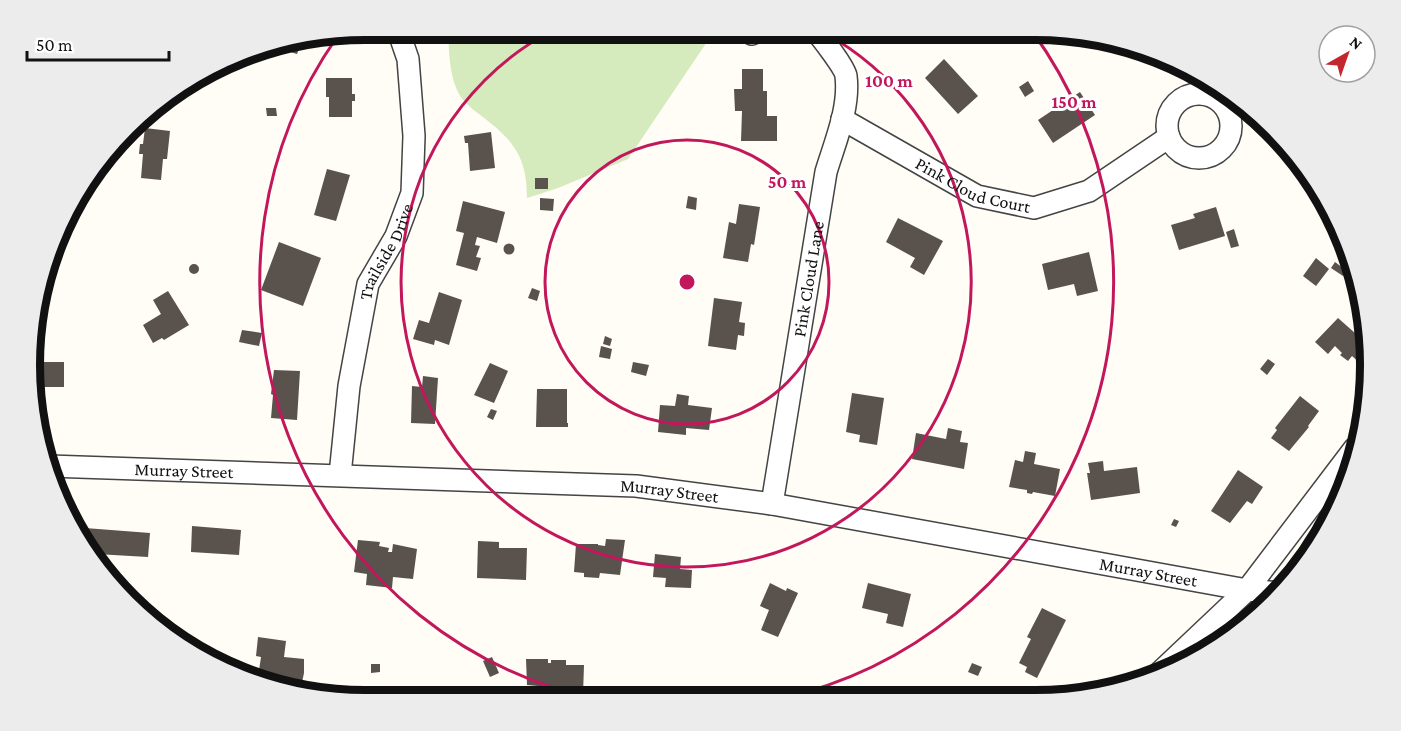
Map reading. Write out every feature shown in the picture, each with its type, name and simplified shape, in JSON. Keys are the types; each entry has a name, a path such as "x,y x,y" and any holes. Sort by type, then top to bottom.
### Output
{"street":[{"name":"Trailside Drive","path":"340,476 349,386 368,284 396,236 412,192 414,136 408,59 401,40"},
{"name":"Pink Cloud Lane","path":"772,504 826,172 842,119 846,74 822,40"},
{"name":"Pink Cloud Court","path":"842,119 977,196 1034,208 1089,191 1169,137"},
{"path":"1173,660 1247,590 1346,459"},
{"name":"Murray Street","path":"57,466 636,486 772,504 1247,590 1268,592"}],"green space":[{"path":"448,40 708,40 628,159 558,188 527,198 521,159 509,140 466,104 461,97 454,83"}],"building":[{"path":"299,48 297,54 290,52 291,50"},
{"path":"944,59 978,96 958,114 925,78"},
{"path":"742,69 763,69 763,91 767,91 767,116 777,116 777,141 741,141 742,111 735,111 734,89 742,89"},
{"path":"326,78 352,78 352,94 355,94 355,101 352,101 352,117 329,117"},
{"path":"1028,81 1034,91 1025,97 1019,87"},
{"path":"1080,92 1095,115 1053,143 1038,120"},
{"path":"266,108 276,108 277,116 267,116"},
{"path":"145,128 170,131 167,159 163,159 161,180 141,178 143,154 139,154"},
{"path":"491,132 495,168 470,171 468,143 465,143 464,136"},
{"path":"327,169 350,175 336,221 314,215"},
{"path":"535,178 548,178 548,189 535,189"},
{"path":"688,196 697,198 696,210 686,208"},
{"path":"540,198 554,199 553,211 540,210"},
{"path":"463,201 505,212 497,243 477,237 475,245 480,246 476,257 481,258 477,271 456,265 464,233 456,231"},
{"path":"739,204 760,207 754,245 751,244 748,262 723,258 729,222 736,224"},
{"path":"1216,207 1225,236 1179,250 1171,225 1195,218 1193,214"},
{"path":"898,218 943,241 924,275 910,267 915,258 886,242"},
{"path":"1234,229 1239,246 1231,248 1226,232"},
{"path":"279,242 321,258 303,306 261,290"},
{"path":"509,243 515,249 509,255 503,249"},
{"path":"1089,252 1098,291 1077,296 1074,284 1048,290 1042,264"},
{"path":"1316,258 1329,269 1316,286 1303,276"},
{"path":"1335,262 1346,272 1343,276 1331,268"},
{"path":"194,264 198,265 198,273 194,274 190,273 189,269 190,265"},
{"path":"532,288 540,291 537,301 528,298"},
{"path":"168,291 189,325 164,340 162,338 153,343 143,325 161,314 153,300"},
{"path":"439,292 462,300 449,345 435,340 434,345 413,339 419,320 429,323"},
{"path":"714,298 742,302 739,322 745,323 744,336 738,335 736,350 708,346"},
{"path":"1338,318 1359,337 1360,363 1352,356 1348,361 1340,355 1342,353 1335,346 1328,354 1315,342"},
{"path":"242,330 262,333 259,346 239,342"},
{"path":"605,336 612,339 610,346 603,344"},
{"path":"601,346 612,349 610,359 599,357"},
{"path":"1268,359 1275,364 1267,375 1260,369"},
{"path":"40,362 64,362 64,387 41,387"},
{"path":"633,362 649,365 646,376 631,372"},
{"path":"490,363 508,371 494,403 474,395"},
{"path":"274,370 300,371 297,420 271,418"},
{"path":"423,376 438,378 435,424 411,423 412,386 422,387"},
{"path":"537,389 567,389 568,427 536,427"},
{"path":"852,393 884,398 877,445 859,442 860,435 846,432"},
{"path":"677,394 689,396 688,405 712,408 709,430 686,428 686,435 658,432 660,405 675,406"},
{"path":"1300,396 1319,411 1289,451 1271,438 1277,430 1275,428"},
{"path":"491,409 497,411 493,420 487,417"},
{"path":"948,428 962,431 960,442 968,443 964,469 912,459 916,433 946,439"},
{"path":"1025,451 1036,453 1034,464 1060,469 1055,496 1033,492 1032,494 1027,493 1027,490 1009,487 1015,460 1023,462"},
{"path":"1103,461 1104,471 1137,467 1140,493 1091,500 1087,473 1090,473 1088,463"},
{"path":"1238,470 1263,487 1252,504 1247,501 1230,523 1211,511"},
{"path":"1174,519 1179,521 1176,527 1171,525"},
{"path":"192,526 241,530 239,555 191,552"},
{"path":"85,529 150,533 148,557 101,554"},
{"path":"606,539 625,540 620,575 600,573 599,578 584,577 584,573 574,572 576,544 605,546"},
{"path":"358,540 380,542 379,546 389,548 388,552 392,552 393,544 417,549 413,579 393,577 392,588 366,585 367,574 354,572"},
{"path":"478,541 499,542 499,548 527,548 526,580 477,578"},
{"path":"655,554 681,557 680,569 692,570 691,588 665,587 666,578 653,577"},
{"path":"770,583 786,591 787,588 798,593 778,637 761,630 769,610 760,606"},
{"path":"868,583 911,594 903,627 886,623 888,614 862,608"},
{"path":"1042,608 1066,620 1037,678 1025,672 1027,667 1019,663 1031,639 1027,637"},
{"path":"258,637 286,641 284,657 304,659 302,684 259,672 261,657 256,656"},
{"path":"492,657 499,673 490,677 483,661"},
{"path":"526,659 548,659 548,663 551,663 551,660 566,660 566,665 584,665 583,690 538,690 538,686 527,685"},
{"path":"972,663 982,667 978,676 968,672"},
{"path":"371,664 380,664 380,672 371,673"}]}
